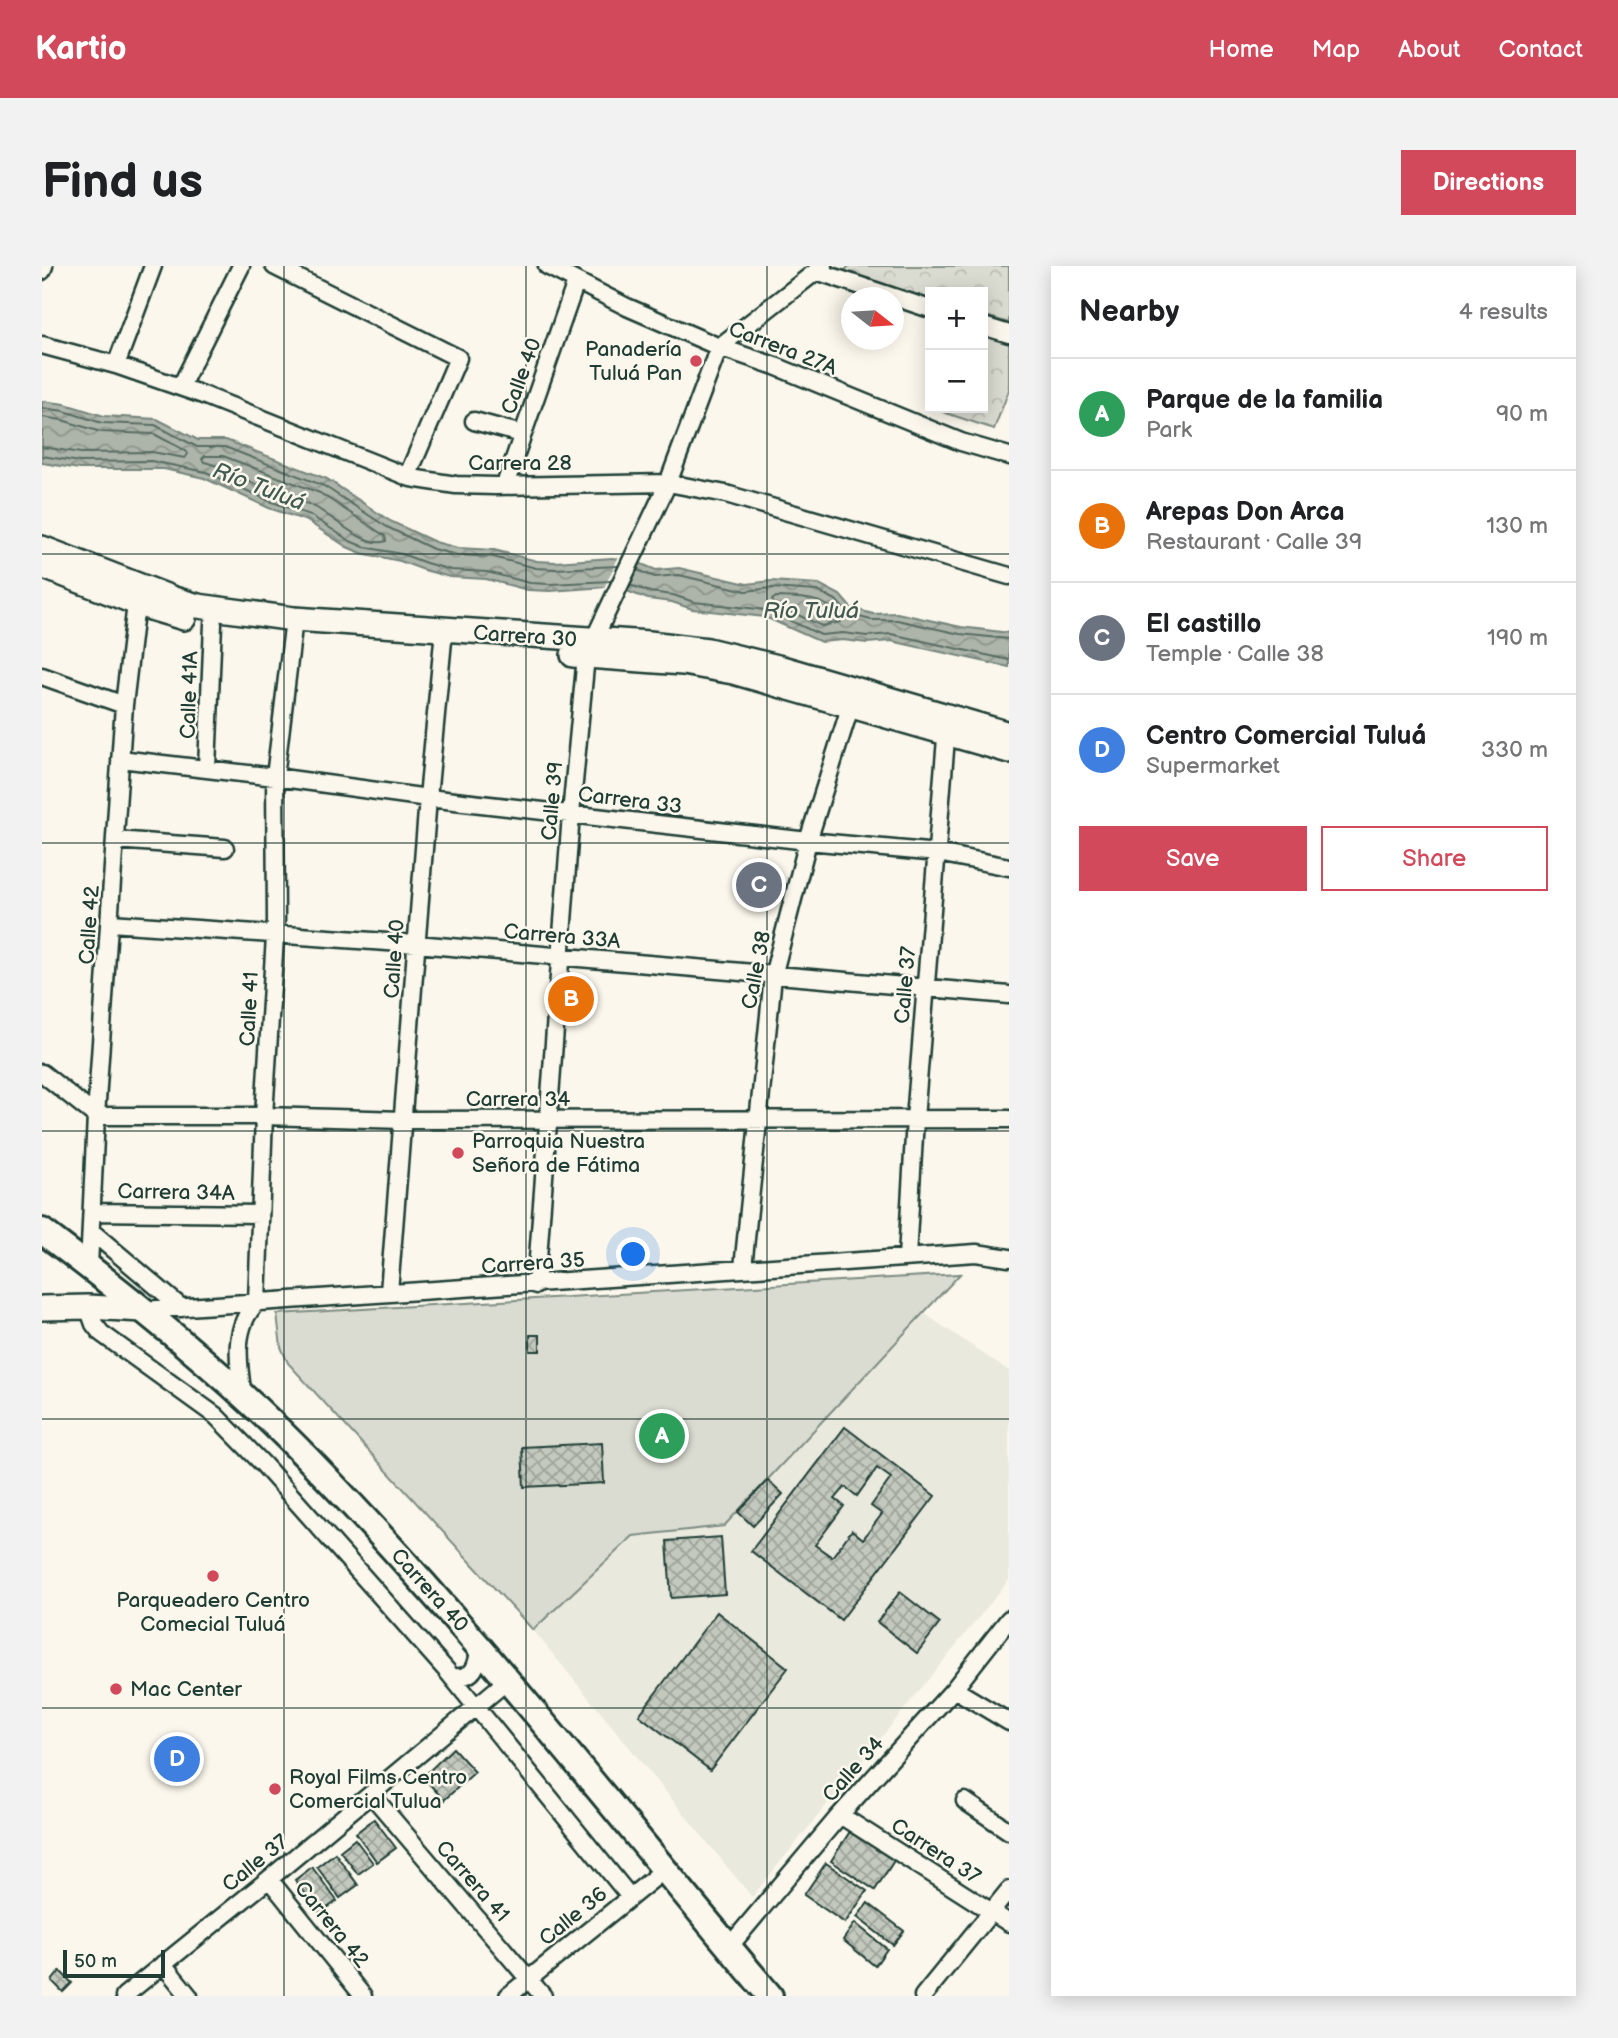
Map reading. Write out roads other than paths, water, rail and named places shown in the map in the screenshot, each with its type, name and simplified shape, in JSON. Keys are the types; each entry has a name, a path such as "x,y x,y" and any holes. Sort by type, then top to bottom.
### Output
{"main road":[{"name":"Carrera 30","path":"42,548 137,594 173,615 212,625 294,626 589,648 710,667 853,697 948,725 1009,751"},
{"name":"Carrera 30","path":"42,566 137,594 294,626"},
{"name":"Carrera 30","path":"948,725 1009,734"},
{"name":"Carrera 40","path":"42,1231 143,1310 243,1397 316,1466 480,1646 770,1996"},
{"path":"42,1308 143,1310"}],"street":[{"path":"116,366 153,266"},
{"path":"181,387 241,266"},
{"path":"274,266 458,358 407,477"},
{"name":"Carrera 27A","path":"547,266 576,282 719,347 775,366 961,442 1009,456"},
{"path":"719,347 819,269 925,307"},
{"name":"Calle 40","path":"505,485 576,282"},
{"path":"988,328 1009,334"},
{"name":"Carrera 28","path":"42,345 181,387 407,477 456,485 668,483 726,494 1009,576"},
{"name":"Calle 39","path":"536,1285 571,814 589,648 668,483 719,347"},
{"path":"474,421 522,434"},
{"name":"Calle 42","path":"89,1267 96,1116 120,759 137,594"},
{"name":"Calle 41A","path":"206,768 212,625"},
{"name":"Calle 41","path":"243,1397 239,1360 240,1329 247,1312 257,1302 264,1116 275,935 275,777 294,626"},
{"name":"Calle 40","path":"389,1292 443,637"},
{"path":"42,676 124,705"},
{"name":"Calle 38","path":"743,1268 772,976 808,841 853,697"},
{"name":"Calle 37","path":"907,1257 915,1119 948,725"},
{"name":"Carrera 33","path":"120,759 428,798 938,853 1009,867"},
{"path":"115,840 225,848"},
{"name":"Carrera 33A","path":"110,923 416,944 1009,995"},
{"path":"42,1073 96,1116"},
{"name":"Carrera 34","path":"96,1116 264,1116 404,1120 1009,1119"},
{"name":"Carrera 34A","path":"92,1212 260,1214"},
{"path":"91,1231 182,1308"},
{"name":"Carrera 35","path":"143,1310 389,1292 536,1285 907,1257 976,1253 1009,1258"},
{"name":"Carrera 40","path":"88,1307 94,1324 101,1333 191,1397 237,1436 312,1516 452,1677 630,1897"},
{"name":"Calle 34","path":"729,1947 840,1815 954,1689 1009,1619"},
{"path":"452,1677 463,1678 469,1675 478,1661 480,1646"},
{"name":"Calle 37","path":"124,1996 508,1680"},
{"path":"954,1689 1009,1722"},
{"name":"Carrera 41","path":"371,1794 543,1996"},
{"path":"965,1801 1009,1831"},
{"name":"Carrera 37","path":"840,1815 1009,1923"},
{"name":"Calle 36","path":"508,1996 664,1870"},
{"name":"Carrera 42","path":"269,1879 363,1996"},
{"path":"923,1996 1009,1890"},
{"path":"163,1964 188,1996"}],"water":[{"name":"Río Tuluá","path":"42,401 65,404 104,416 157,419 198,440 226,440 327,479 390,521 435,542 458,548 494,550 537,561 612,558 634,561 656,570 679,568 747,584 771,581 819,584 840,595 851,608 873,614 897,613 961,627 1009,633 1009,667 891,641 821,642 765,617 692,609 672,602 648,599 624,590 606,587 528,590 486,579 450,577 400,561 361,553 307,521 269,508 204,478 164,469 79,469 42,463"}],"place":[{"name":"Panadería Tuluá Pan","path":"696,361"},
{"name":"El castillo","path":"759,885"},
{"name":"Arepas Don Arca","path":"571,999"},
{"name":"Parroquia Nuestra Señora de Fátima","path":"458,1153"},
{"name":"Parque de la familia","path":"662,1436"},
{"name":"Parqueadero Centro Comecial Tuluá","path":"213,1576"},
{"name":"Mac Center","path":"116,1689"},
{"name":"Centro Comercial Tuluá","path":"177,1759"},
{"name":"Royal Films Centro Comercial Tulua","path":"275,1789"}]}
